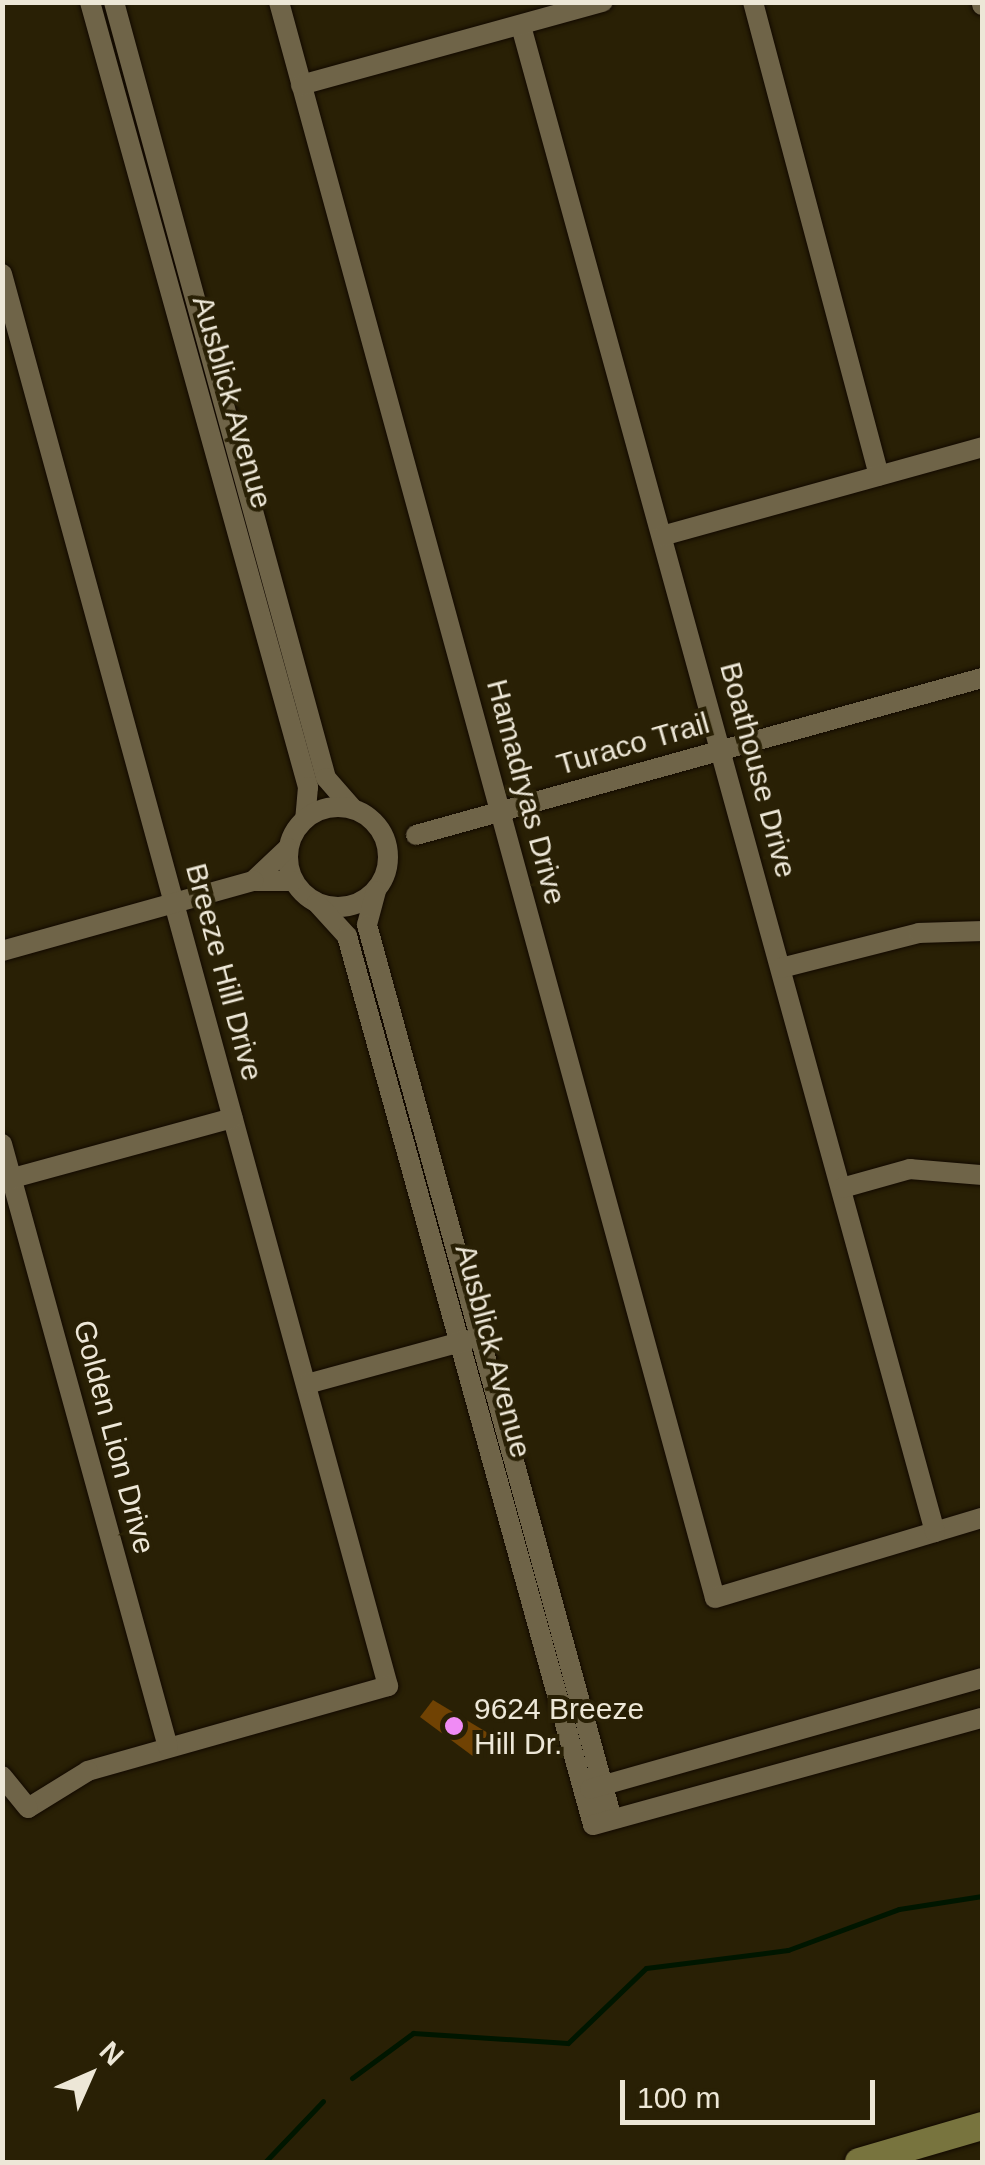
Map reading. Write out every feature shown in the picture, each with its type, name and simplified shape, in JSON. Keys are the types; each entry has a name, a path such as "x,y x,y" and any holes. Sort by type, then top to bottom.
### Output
{"main road":[{"path":"860,2162 982,2126"}],"street":[{"name":"Ausblick Avenue","path":"90,2 307,784 305,819"},
{"name":"Ausblick Avenue","path":"114,2 326,778 353,809"},
{"name":"Hamadryas Drive","path":"279,2 715,1598 935,1532"},
{"path":"301,85 603,2"},
{"path":"753,2 878,476"},
{"name":"Boathouse Drive","path":"521,26 935,1532"},
{"name":"Breeze Hill Drive","path":"2,274 388,1686 168,1747"},
{"path":"662,536 982,447"},
{"name":"Turaco Trail","path":"380,829 416,835 982,678"},
{"path":"253,881 288,848 305,819 353,809 380,829 388,861 376,890 348,907 316,903 293,881 288,848"},
{"name":"Turaco Trail","path":"388,861 416,835"},
{"path":"2,950 253,881 293,881"},
{"name":"Ausblick Avenue","path":"376,890 368,925 470,1339 603,1822 982,1718"},
{"name":"Ausblick Avenue","path":"316,903 347,936 470,1339"},
{"path":"781,968 919,932 982,931"},
{"path":"7,1179 233,1118"},
{"name":"Golden Lion Drive","path":"2,1144 7,1179 168,1747"},
{"path":"842,1188 910,1169 982,1175"},
{"path":"307,1384 470,1339"},
{"path":"935,1532 982,1518"},
{"path":"593,1788 982,1678"},
{"path":"2,1776 28,1808 88,1771 168,1747"}],"building":[{"name":"9624 Breeze Hill Dr.","path":"433,1700 488,1733 474,1757 420,1717"}],"waterway":[{"path":"352,2078 413,2033 568,2043 646,1968 788,1950 899,1909 982,1896"},
{"path":"265,2162 323,2101"}],"place":[{"name":"9624 Breeze Hill Dr.","path":"454,1726"}]}
